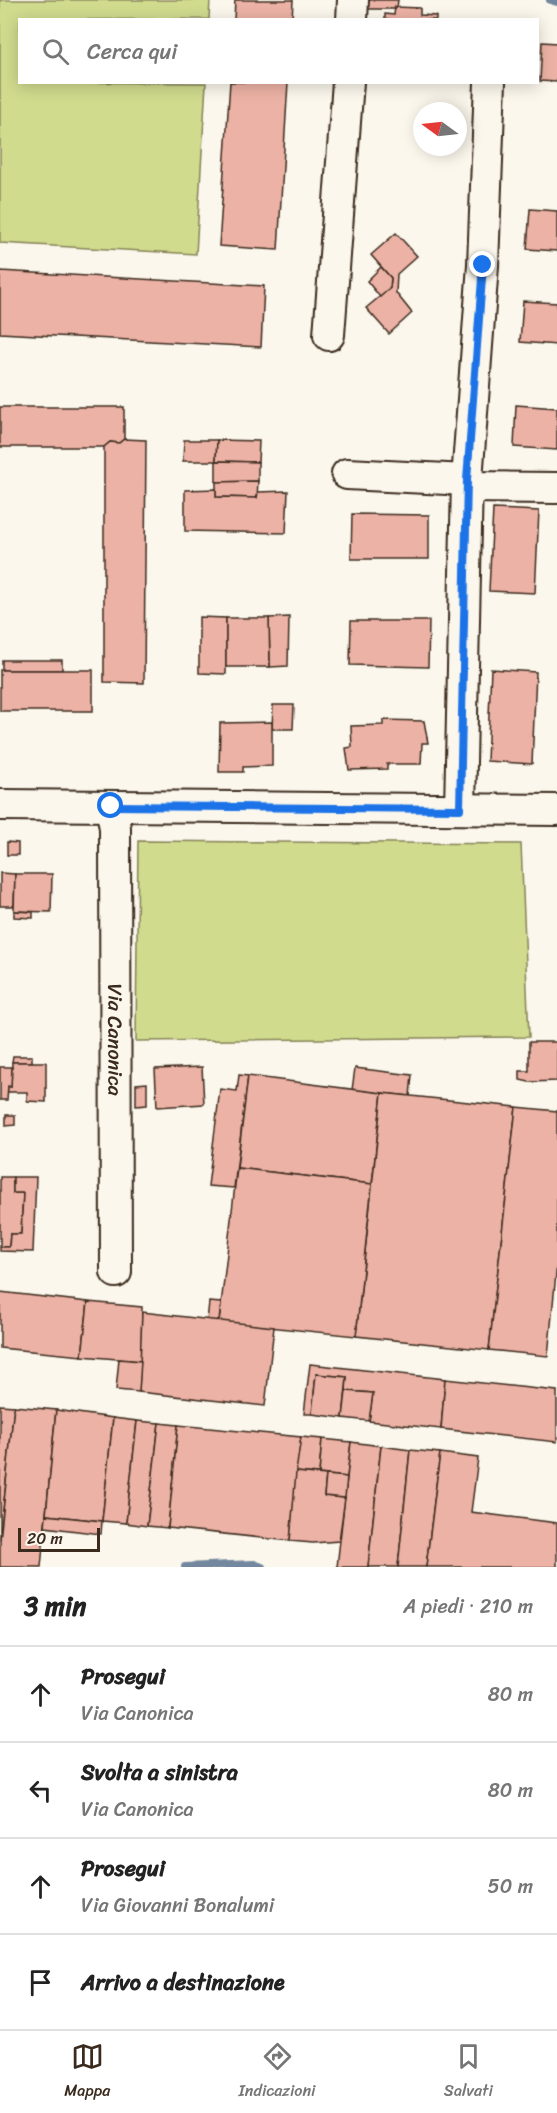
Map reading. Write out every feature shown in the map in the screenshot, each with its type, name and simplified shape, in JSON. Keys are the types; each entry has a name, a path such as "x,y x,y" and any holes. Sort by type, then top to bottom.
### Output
{"street":[{"path":"352,18 353,0"},
{"path":"330,335 348,84"},
{"path":"460,809 467,483 483,265 490,84"},
{"path":"346,474 557,489"},
{"path":"0,805 557,810"},
{"name":"Via Canonica","path":"111,806 115,828 116,1272"}],"green space":[{"path":"0,0 210,0 209,18 18,18 18,84 206,84 196,254 0,243"},
{"path":"138,841 521,844 529,1037 136,1041"}],"building":[{"path":"235,0 293,0 292,18 234,18"},
{"path":"366,0 398,0 395,9 366,9"},
{"path":"395,7 420,8 420,15 436,16 436,18 385,18 385,14 394,15"},
{"path":"542,42 557,43 557,82 540,81"},
{"path":"230,84 288,84 278,250 219,246"},
{"path":"530,209 557,211 557,251 527,249"},
{"path":"396,233 417,256 397,274 396,293 412,313 389,334 366,308 390,288 391,278 371,255"},
{"path":"381,267 391,278 390,288 380,297 367,281"},
{"path":"0,271 264,286 261,347 0,333"},
{"path":"523,301 557,303 557,345 520,342"},
{"path":"516,405 557,408 557,450 514,447"},
{"path":"0,407 124,407 124,439 119,443 110,442 104,447 0,447"},
{"path":"124,439 146,440 144,683 104,682 104,447 110,442 119,443"},
{"path":"184,440 217,440 216,461 183,461"},
{"path":"217,440 259,441 258,462 216,461"},
{"path":"216,461 258,462 258,481 216,482"},
{"path":"258,481 257,498 216,497 216,482"},
{"path":"216,489 216,497 257,498 258,492 288,491 286,533 185,531 185,490"},
{"path":"493,509 539,511 535,593 489,591"},
{"path":"352,514 429,515 429,559 351,559"},
{"path":"199,617 226,618 226,674 199,673"},
{"path":"289,617 288,666 270,667 269,618"},
{"path":"226,618 269,618 270,667 226,667"},
{"path":"351,621 429,621 428,667 350,665"},
{"path":"2,660 62,660 62,670 2,670"},
{"path":"491,669 536,672 532,764 487,761"},
{"path":"0,670 93,670 93,711 0,711"},
{"path":"273,705 294,705 293,729 272,729"},
{"path":"383,720 424,721 428,743 422,743 421,764 387,764 387,769 349,770 346,748 352,747 351,726 383,725"},
{"path":"272,722 272,766 243,767 243,772 219,772 220,723"},
{"path":"7,842 18,843 18,855 7,855"},
{"path":"0,873 15,874 14,906 0,906"},
{"path":"15,874 52,874 51,912 14,911"},
{"path":"14,911 33,912 33,918 14,917"},
{"path":"529,1042 557,1042 557,1081 520,1080 520,1071 529,1071"},
{"path":"13,1056 32,1056 32,1062 12,1062"},
{"path":"12,1062 46,1062 46,1102 27,1101 27,1092 7,1092 8,1086 11,1087"},
{"path":"0,1067 12,1067 11,1087 8,1086 7,1100 0,1100"},
{"path":"202,1067 204,1104 157,1107 155,1069"},
{"path":"355,1068 412,1075 410,1096 352,1090"},
{"path":"239,1075 248,1076 234,1188 208,1186 220,1089 237,1091"},
{"path":"248,1076 382,1093 372,1184 237,1168"},
{"path":"147,1083 147,1105 136,1106 136,1084"},
{"path":"382,1093 516,1107 489,1350 356,1336"},
{"path":"516,1107 557,1111 557,1263 548,1356 489,1350"},
{"path":"6,1115 15,1115 15,1125 6,1126"},
{"path":"237,1168 372,1184 356,1336 219,1322"},
{"path":"0,1177 13,1177 13,1193 23,1193 21,1234 10,1234 9,1247 0,1247"},
{"path":"13,1177 36,1177 33,1252 0,1251 0,1247 9,1247 10,1234 21,1234 23,1193 13,1193"},
{"path":"0,1292 88,1302 82,1356 0,1348"},
{"path":"88,1302 142,1307 141,1361 82,1356"},
{"path":"209,1302 221,1303 219,1322 207,1321"},
{"path":"142,1312 274,1327 265,1406 139,1392"},
{"path":"119,1359 141,1361 139,1392 116,1390"},
{"path":"310,1364 445,1379 441,1429 369,1421 373,1393 346,1391 347,1377 316,1374 312,1414 304,1414"},
{"path":"316,1374 347,1377 343,1418 312,1414"},
{"path":"445,1379 557,1391 557,1442 441,1429"},
{"path":"346,1391 373,1393 369,1421 343,1418"},
{"path":"0,1405 14,1406 0,1540"},
{"path":"14,1406 56,1410 41,1567 0,1567 0,1540"},
{"path":"56,1410 113,1418 102,1521 46,1515"},
{"path":"113,1418 137,1421 126,1523 102,1521"},
{"path":"137,1421 159,1423 147,1526 126,1523"},
{"path":"159,1423 178,1425 168,1528 147,1526"},
{"path":"178,1425 301,1437 290,1541 168,1528"},
{"path":"301,1437 322,1439 319,1474 296,1472"},
{"path":"322,1439 351,1442 347,1477 319,1474"},
{"path":"351,1442 381,1446 368,1567 337,1567"},
{"path":"381,1446 410,1450 398,1567 368,1567"},
{"path":"410,1450 440,1453 426,1567 398,1567"},
{"path":"440,1453 478,1458 471,1512 557,1523 557,1567 426,1567"},
{"path":"296,1472 326,1475 324,1496 345,1498 339,1541 313,1543 290,1541"},
{"path":"326,1475 347,1477 345,1498 324,1496"},
{"path":"46,1515 102,1521 101,1534 45,1527"}],"waterway":[{"path":"550,0 557,2"},
{"path":"185,1567 254,1564 262,1567"}],"route":[{"path":"111,806 460,809 467,480 483,265"}]}
